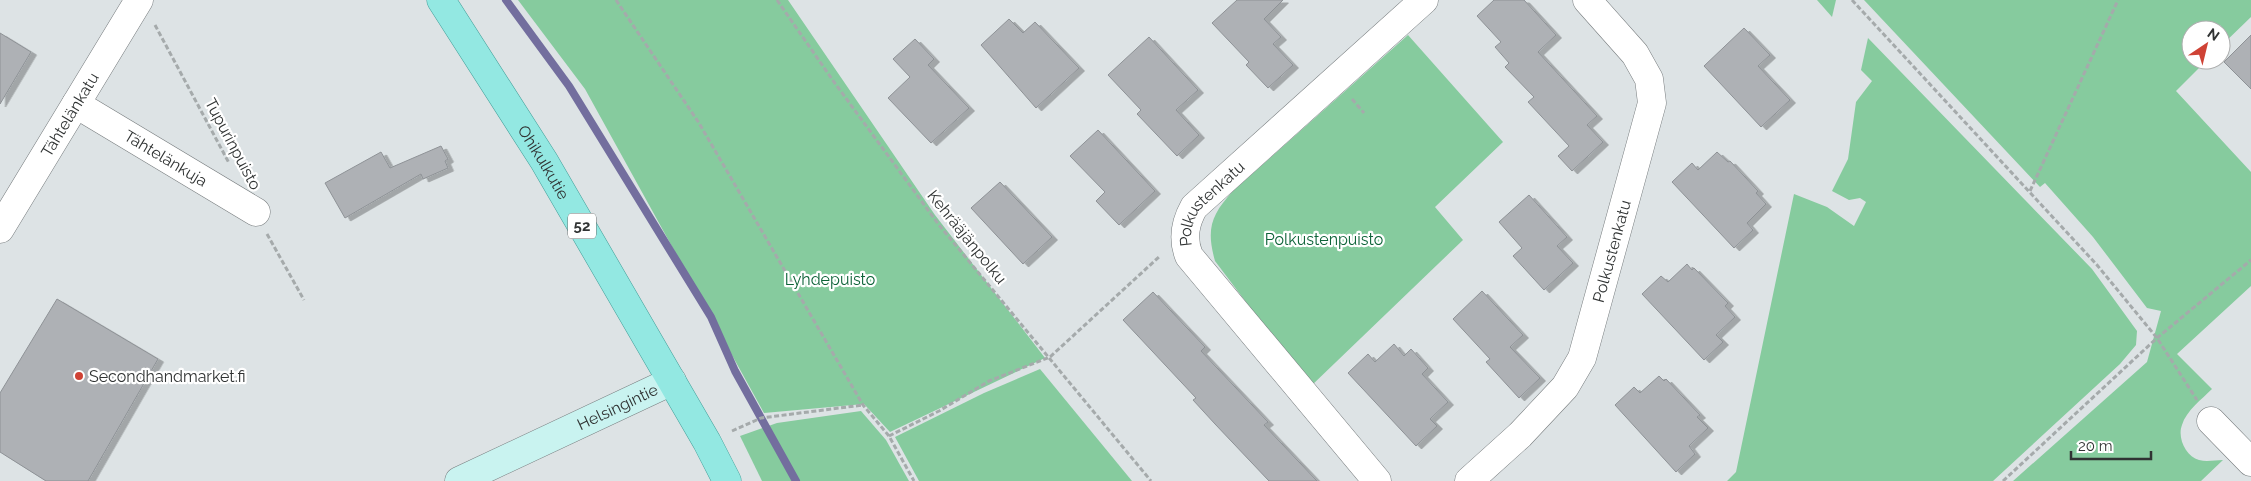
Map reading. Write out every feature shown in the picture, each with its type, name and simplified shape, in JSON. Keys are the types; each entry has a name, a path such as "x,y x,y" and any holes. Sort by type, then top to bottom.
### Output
{"main road":[{"name":"Ohikulkutie","path":"441,0 544,161 672,381"},
{"name":"Helsingintie","path":"459,481 672,381 727,481"}],"street":[{"name":"Polkustenkatu","path":"1377,481 1189,256 1185,246 1186,220 1194,207 1424,0"},
{"name":"Polkustenkatu","path":"1469,481 1520,435 1565,386 1582,358 1652,103 1649,79 1635,54 1587,0"},
{"name":"Tähtelänkatu","path":"0,229 76,104 145,8"},
{"name":"Tähtelänkuja","path":"76,104 256,212"},
{"path":"2211,421 2251,462"}],"path":[{"path":"616,0 699,123 863,405 889,436 914,481"},
{"name":"Kehrääjänpolku","path":"777,0 939,225 1050,357 1150,481"},
{"path":"1852,0 2097,265 2157,338 2211,421"},
{"path":"2030,191 2118,0"},
{"name":"Tupurinpuisto","path":"145,8 233,170"},
{"name":"Tupurinpuisto","path":"256,212 304,300"},
{"path":"889,436 939,411 989,381 1050,357 1185,233"},
{"path":"2003,481 2157,338 2251,260"},
{"path":"707,442 761,418 863,405"}],"green space":[{"name":"Lyhdepuisto","path":"518,0 788,0 935,215 1045,358 890,432 864,404 764,413 585,89"},
{"path":"1817,0 1836,0 1832,17"},
{"path":"1864,0 2251,0 2251,17 2231,36 2231,20 2181,20 2181,70 2197,70 2176,91 2251,172 2251,286 2177,354 2212,389 2187,415 2181,430 2184,446 2194,458 2205,461 2223,460 2201,481 2013,481 2147,362 2161,311 2147,308 2093,237 2045,183 2040,187"},
{"name":"Polkustenpuisto","path":"1408,35 1503,142 1435,207 1463,240 1310,387 1215,261 1211,240 1212,223 1215,215 1233,191"},
{"path":"1868,38 2092,269 2137,331 2136,345 2120,364 1993,481 1727,481 1736,472 1794,194 1827,207 1854,226 1866,202 1860,198 1849,200 1832,191 1848,159 1856,102 1872,81 1861,70"},
{"path":"1040,369 1132,481 919,481 895,437 984,393"},
{"path":"861,411 886,440 909,481 762,481 740,436 777,423"}],"building":[{"path":"1237,0 1283,0 1264,19 1281,37 1273,44 1293,65 1268,88 1246,65 1249,62 1212,23"},
{"path":"1494,0 1524,0 1556,35 1538,52 1597,116 1587,125 1603,142 1572,171 1558,156 1569,146 1528,102 1534,97 1505,67 1509,63 1495,47 1501,42 1477,16"},
{"path":"1009,19 1023,33 1035,22 1079,68 1036,108 981,45"},
{"path":"1744,28 1770,55 1758,66 1790,100 1761,127 1704,66"},
{"path":"0,33 31,52 0,104"},
{"path":"2251,35 2251,89 2231,69 2231,55"},
{"path":"1149,37 1198,90 1176,110 1199,135 1177,156 1137,114 1141,110 1108,75"},
{"path":"915,39 934,59 928,65 969,108 931,143 888,98 910,77 893,59"},
{"path":"1098,130 1155,191 1119,225 1096,201 1105,192 1070,156"},
{"path":"441,146 448,159 445,161 448,168 423,179 421,174 345,218 325,183 381,152 390,168"},
{"path":"1717,152 1728,162 1730,161 1758,191 1756,193 1766,204 1747,223 1753,230 1734,248 1672,182 1692,163 1698,170"},
{"path":"1000,182 1052,237 1023,264 971,208"},
{"path":"1529,195 1567,237 1557,246 1573,263 1544,290 1513,256 1522,248 1499,222"},
{"path":"1687,264 1692,270 1694,268 1728,303 1725,306 1735,317 1716,335 1723,342 1704,360 1642,294 1661,276 1668,282"},
{"path":"1482,291 1523,335 1510,347 1540,378 1519,398 1486,362 1490,359 1453,319"},
{"path":"1153,292 1205,347 1201,351 1268,422 1264,425 1317,481 1269,481 1193,400 1196,398 1123,320"},
{"name":"Secondhandmarket.fi","path":"57,299 158,359 88,481 46,481 0,452 0,393"},
{"path":"1394,344 1404,356 1411,349 1428,368 1422,374 1448,402 1430,419 1437,426 1416,446 1348,373 1368,354 1375,362"},
{"path":"1659,376 1664,381 1666,379 1700,415 1697,417 1708,428 1689,446 1695,454 1676,472 1615,405 1634,387 1640,393"}],"waterway":[{"path":"506,0 569,86 711,317 735,371 796,481"}],"place":[{"name":"Secondhandmarket.fi","path":"79,376"}]}
